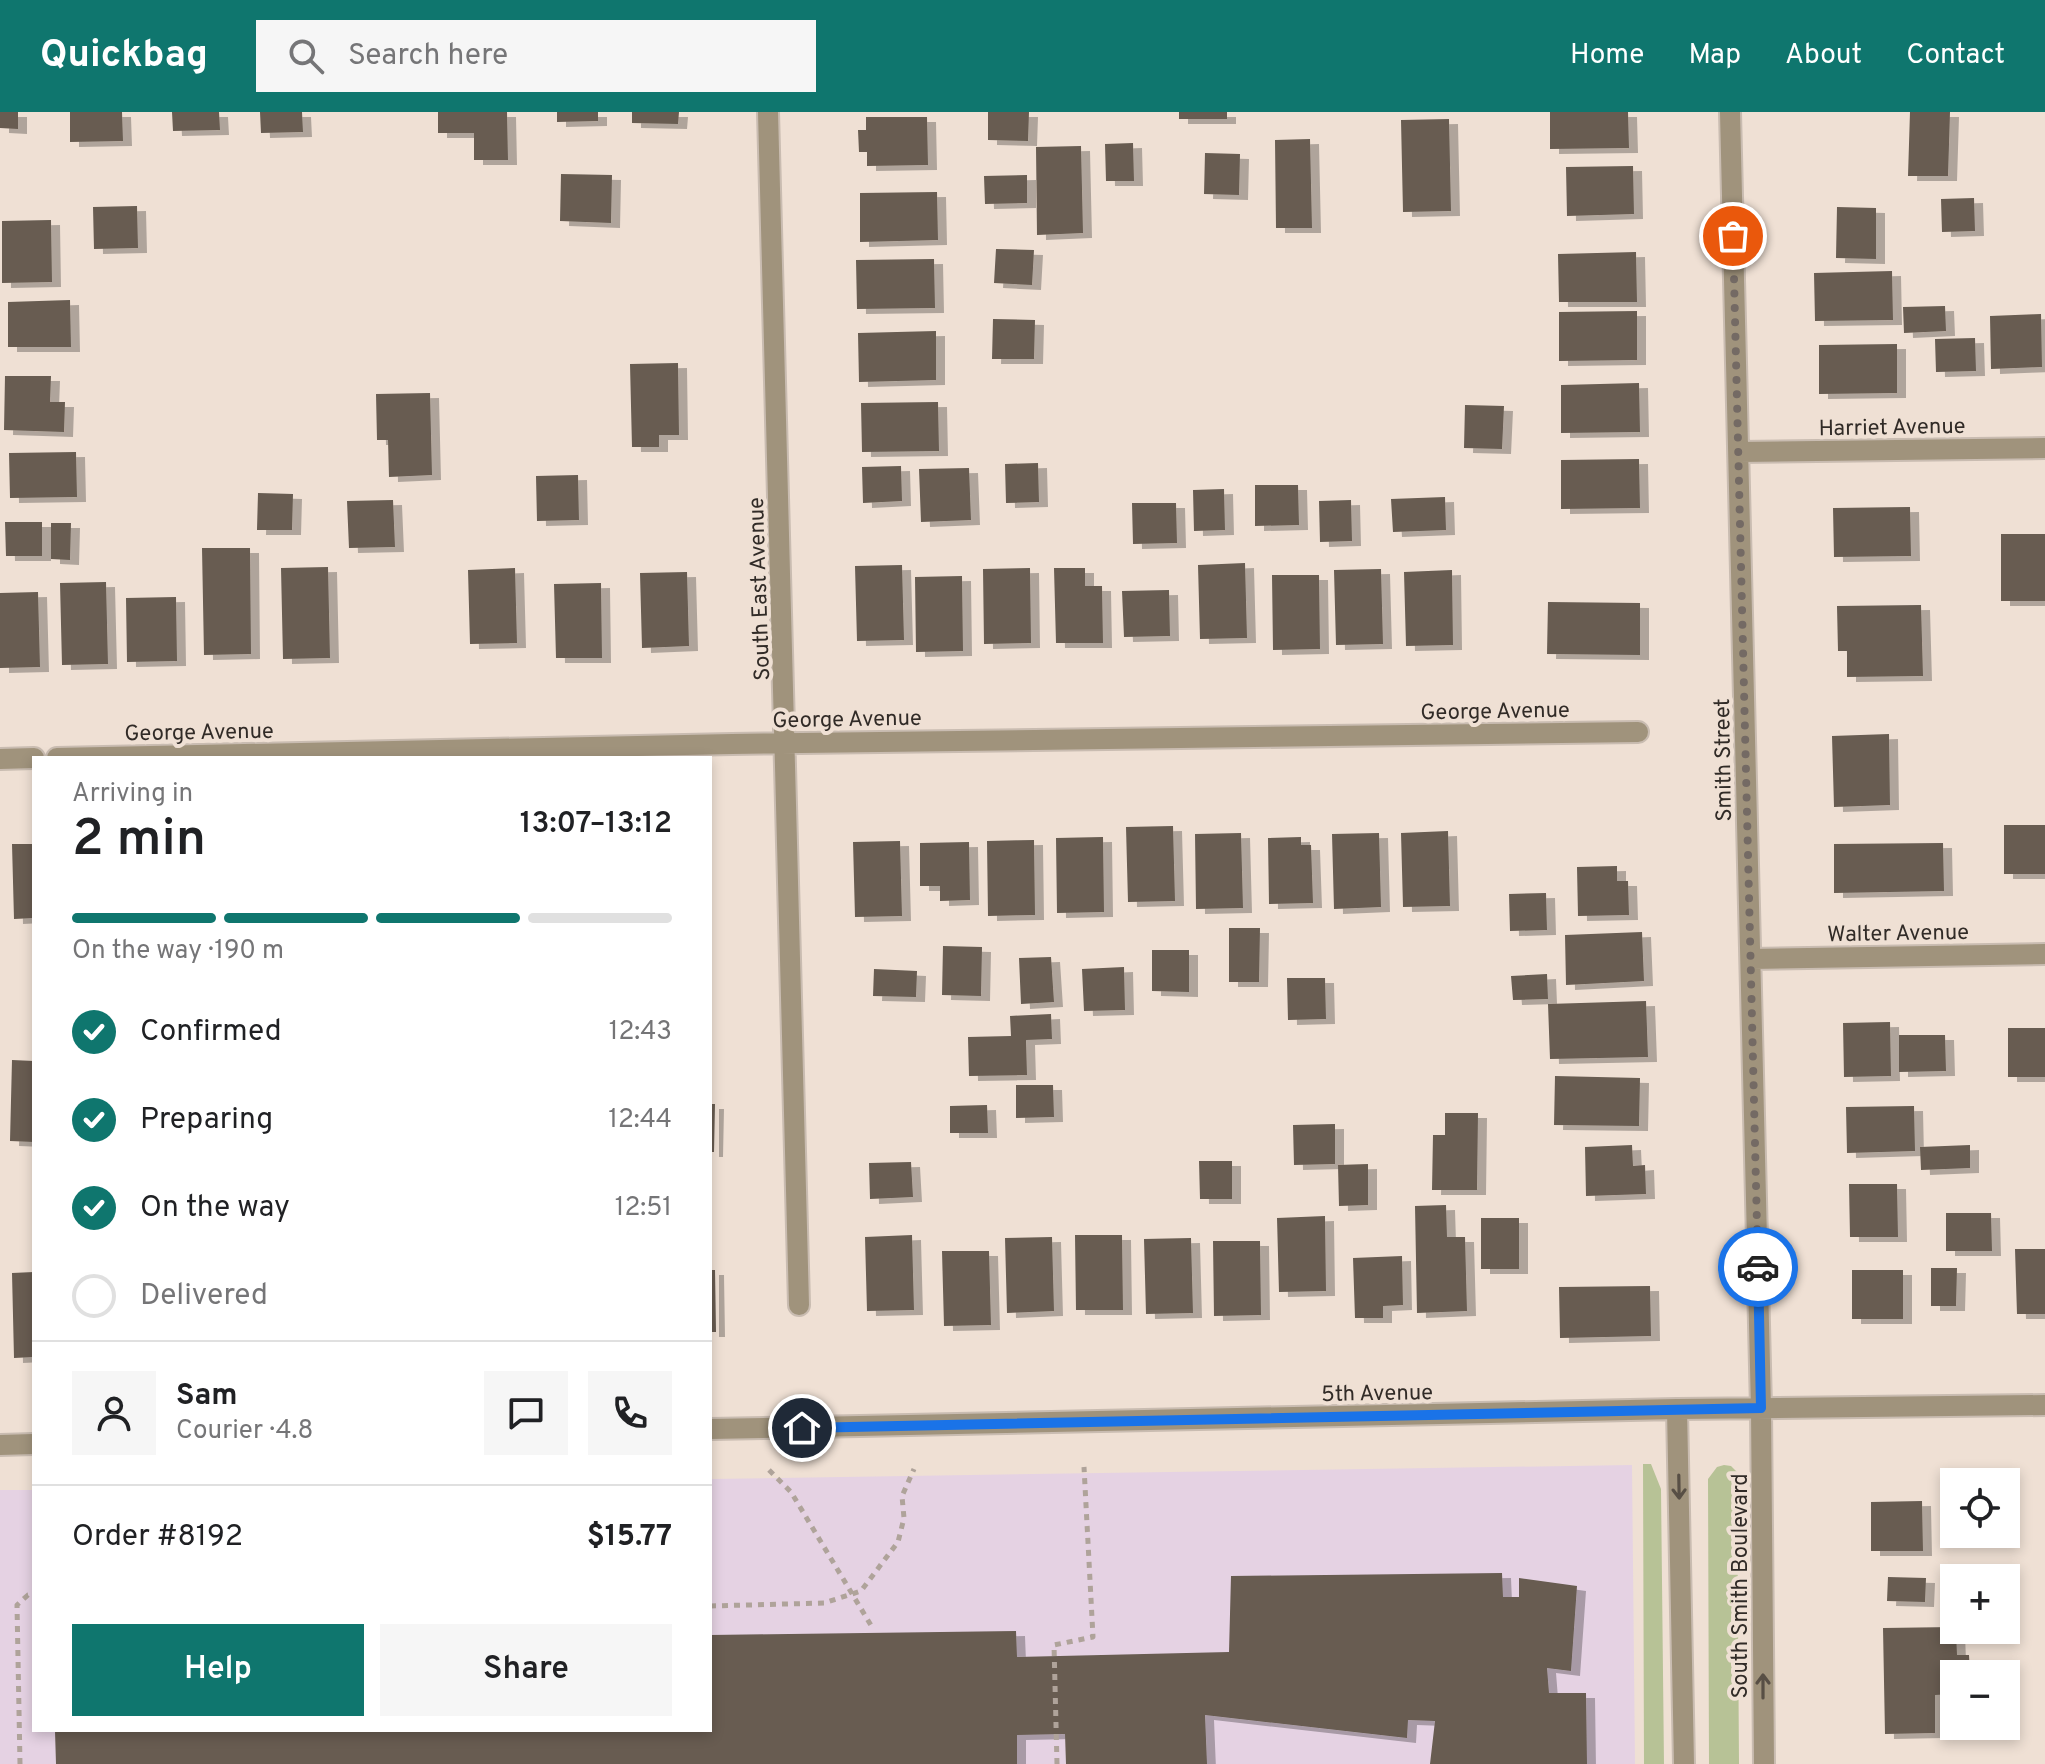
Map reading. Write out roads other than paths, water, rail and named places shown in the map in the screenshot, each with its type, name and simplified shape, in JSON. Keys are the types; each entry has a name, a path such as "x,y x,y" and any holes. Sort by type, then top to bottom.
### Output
{"street":[{"name":"South East Avenue","path":"768,112 799,1305"},
{"name":"Smith Street","path":"1730,112 1761,1408"},
{"name":"Harriet Avenue","path":"1739,452 2045,448"},
{"name":"George Avenue","path":"154,756 786,743 1638,732"},
{"path":"0,759 32,758"},
{"name":"Walter Avenue","path":"1751,959 2045,954"},
{"name":"5th Avenue","path":"712,1429 1677,1409 2045,1405"},
{"name":"South Smith Boulevard","path":"1761,1408 1764,1764"},
{"path":"1677,1409 1684,1764"},
{"path":"0,1445 32,1444"}]}
